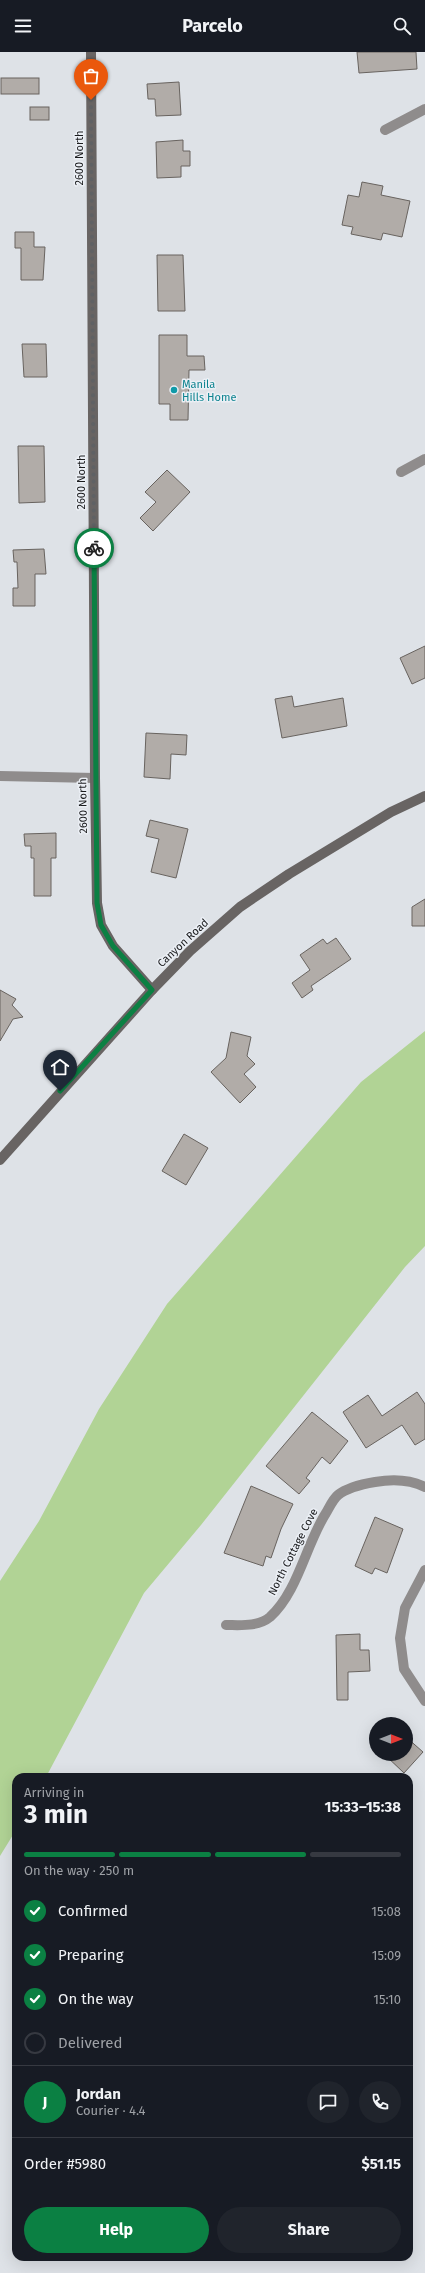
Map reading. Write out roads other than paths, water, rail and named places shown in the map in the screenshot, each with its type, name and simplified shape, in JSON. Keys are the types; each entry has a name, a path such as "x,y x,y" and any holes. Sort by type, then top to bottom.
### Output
{"street":[{"name":"2600 North","path":"91,52 97,903 101,925 113,946 152,990"},
{"path":"385,130 425,109"},
{"path":"401,472 425,459"},
{"path":"0,776 95,778"},
{"name":"Canyon Road","path":"0,1160 152,990 190,951 240,907 289,874 378,820 425,796"},
{"name":"North Cottage Cove","path":"226,1625 246,1626 269,1618 286,1595 301,1566 316,1528 337,1496 359,1485 381,1481 400,1480 425,1487"},
{"path":"425,1570 405,1608 400,1638 404,1669 425,1701"}],"place":[{"name":"Manila Hills Home","path":"174,390"}]}
